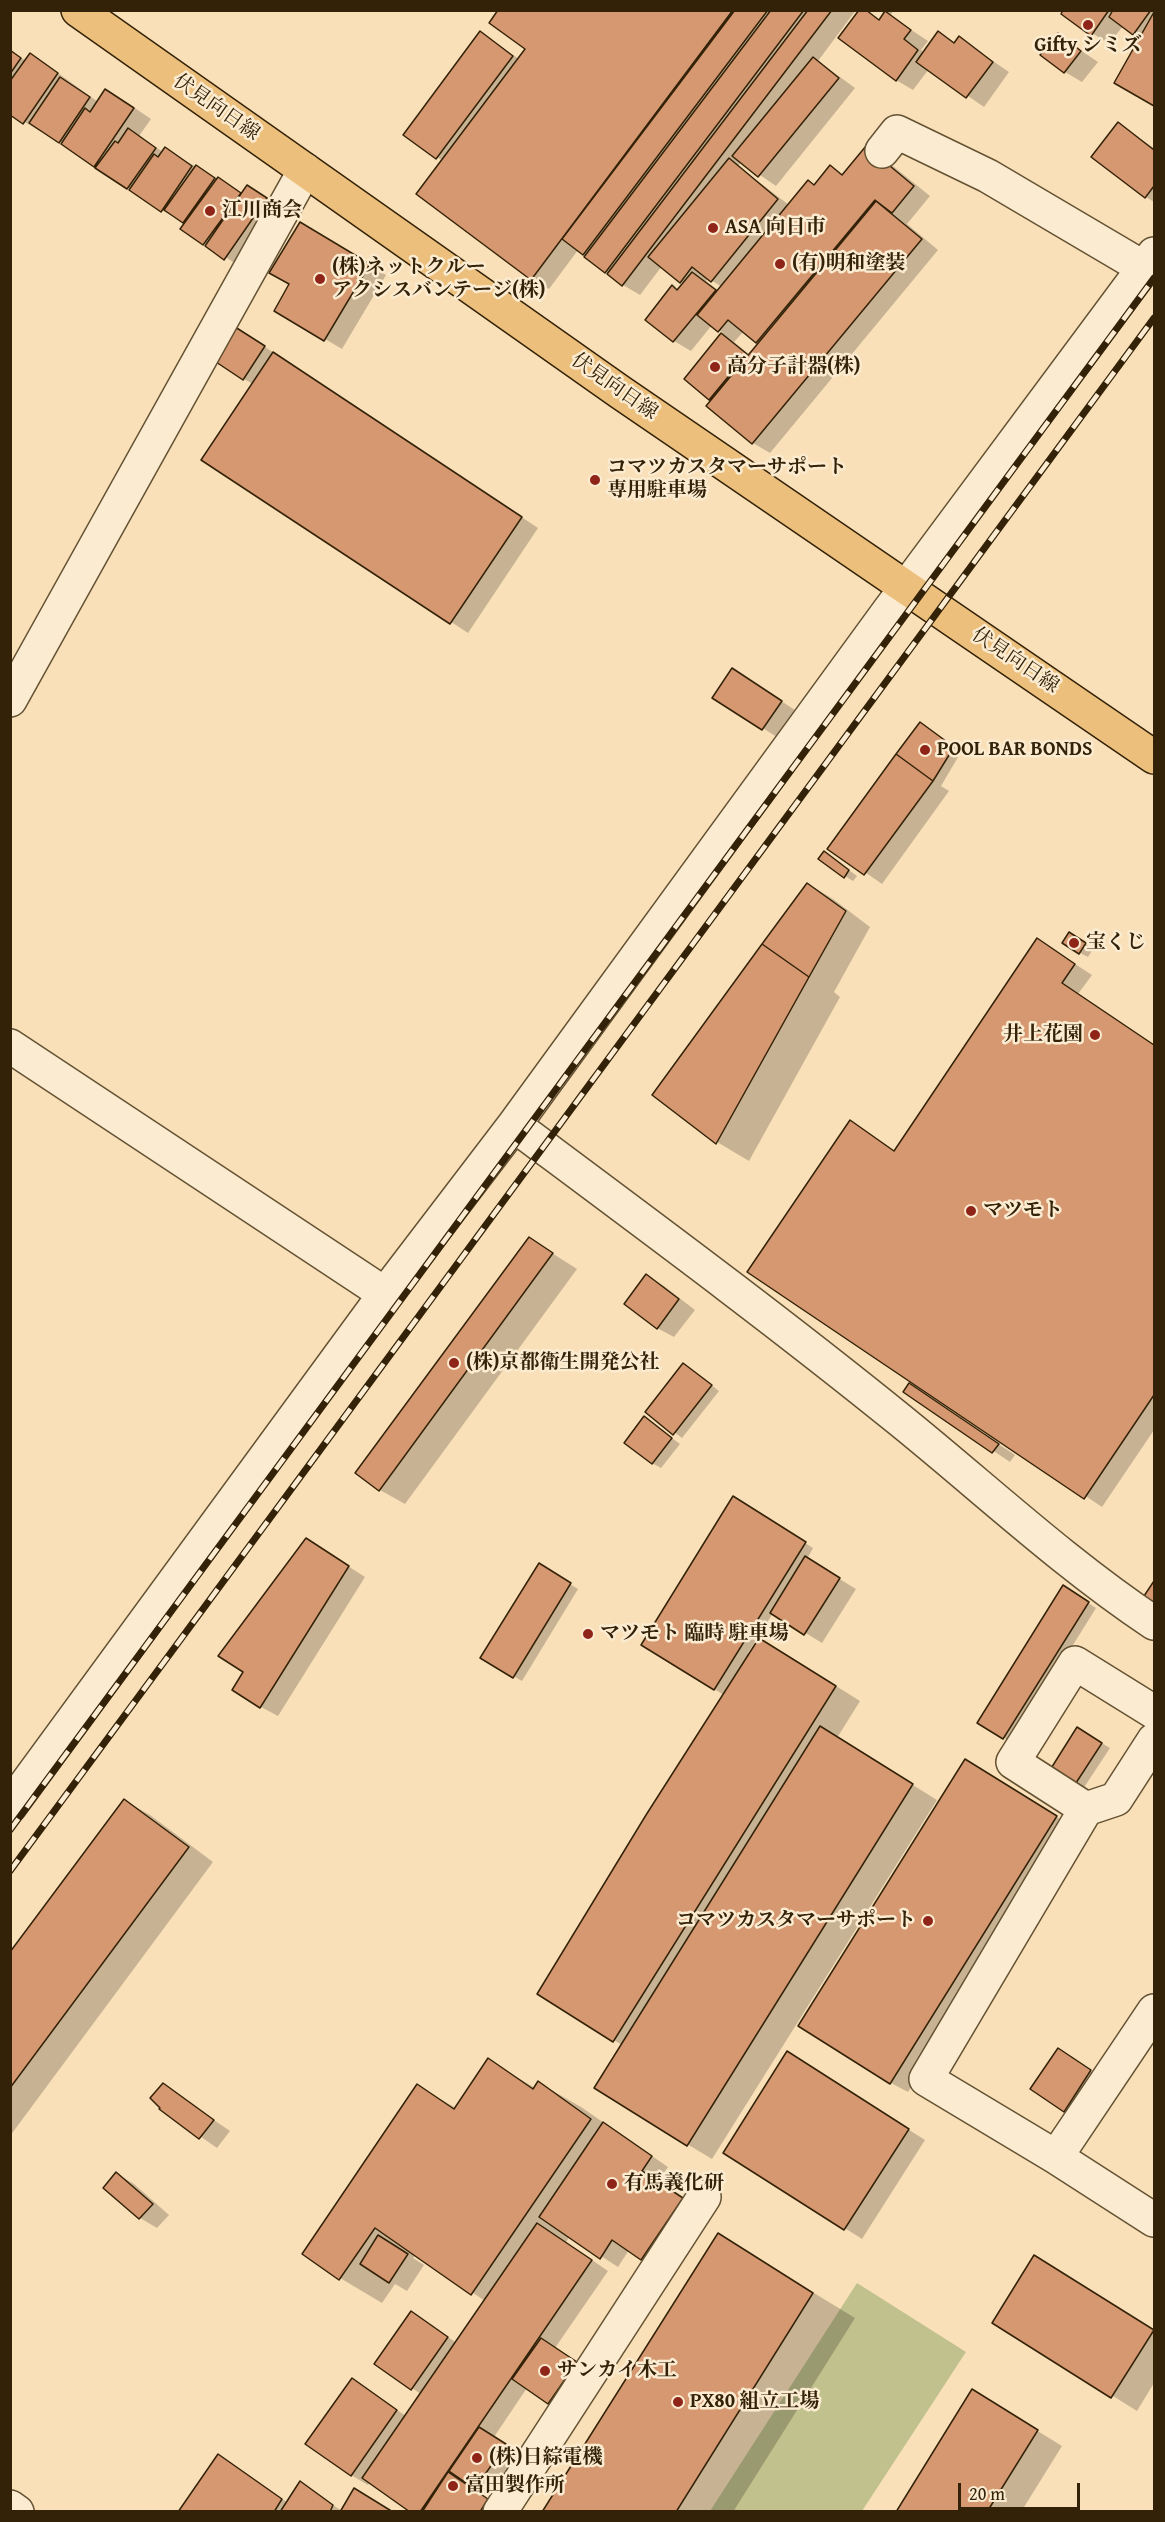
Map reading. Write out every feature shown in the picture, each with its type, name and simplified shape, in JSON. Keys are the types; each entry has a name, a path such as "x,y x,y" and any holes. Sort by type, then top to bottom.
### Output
{"main road":[{"name":"伏見向日線","path":"78,10 621,392 1155,757"}],"street":[{"path":"10,1806 385,1294 514,1125 907,587 1149,261 988,176 897,132 882,151"},
{"path":"10,700 304,170"},
{"path":"10,1046 385,1294"},
{"path":"514,1125 701,1264 900,1420 1109,1593 1155,1623"},
{"path":"1086,1809 1013,1762 1075,1663 1155,1712"},
{"path":"1155,1740 1116,1799 1086,1809 926,2079 1155,2220"},
{"path":"1056,2157 1155,2011"},
{"path":"500,2511 704,2197"},
{"path":"10,2507 17,2511"}],"green space":[{"path":"857,2283 966,2352 862,2511 710,2511"}],"building":[{"path":"498,10 733,10 531,280 416,194 525,49 489,23"},
{"path":"735,10 768,10 583,255 562,239"},
{"path":"771,10 804,10 605,273 584,257"},
{"path":"808,10 832,10 622,286 607,274"},
{"path":"859,10 866,10 879,20 885,11 911,30 904,39 918,50 896,81 838,38"},
{"name":"Gifty シミズ","path":"1063,10 1109,10 1091,36 1061,14"},
{"path":"1113,10 1151,10 1133,35 1109,17"},
{"path":"1154,12 1154,106 1114,83"},
{"path":"480,31 513,56 436,159 403,135"},
{"path":"938,31 954,43 959,36 993,62 966,98 916,62"},
{"path":"1058,33 1081,51 1064,73 1040,55"},
{"path":"10,50 21,58 10,74"},
{"path":"30,53 58,73 23,124 10,115 10,81"},
{"path":"813,57 839,78 758,177 732,156"},
{"path":"60,77 90,97 59,143 29,123"},
{"path":"105,89 134,108 94,167 61,144 85,108 90,112"},
{"path":"1118,122 1154,150 1154,186 1145,198 1091,157"},
{"path":"128,128 156,148 127,189 95,168 115,141 118,143"},
{"name":"(有)明和塗装","path":"866,146 914,186 892,213 875,200 756,343 728,320 718,332 697,315 808,180 814,185 830,165 842,175"},
{"path":"165,147 192,166 161,212 129,190 154,154 158,157"},
{"name":"ASA 向日市","path":"729,158 778,199 711,282 692,267 680,283 648,257"},
{"path":"196,165 215,178 183,223 164,210"},
{"name":"江川商会","path":"218,177 241,193 203,245 180,229"},
{"path":"247,185 267,198 224,260 205,246"},
{"path":"876,201 922,239 752,444 706,406"},
{"name":"(株)ネットクルー アクシスバンテージ(株)","path":"300,222 370,264 324,341 274,311 289,284 269,273"},
{"path":"692,272 716,290 673,342 645,320 672,285 677,290"},
{"path":"232,325 265,346 243,380 210,358"},
{"name":"高分子計器(株)","path":"721,333 747,354 709,400 684,379"},
{"path":"273,352 522,517 450,624 201,460"},
{"path":"732,668 782,701 762,730 712,698"},
{"name":"POOL BAR BONDS","path":"920,722 954,747 933,781 896,754"},
{"path":"896,754 933,781 864,875 827,849"},
{"path":"824,851 849,870 844,878 818,859"},
{"path":"807,883 846,911 809,977 762,944"},
{"name":"宝くじ","path":"1069,932 1086,943 1079,954 1062,943"},
{"name":"マツモト","path":"1037,938 1075,964 1062,983 1154,1045 1154,1395 1084,1499 747,1272 850,1120 894,1151"},
{"path":"762,944 809,977 716,1144 652,1095"},
{"name":"(株)京都衛生開発公社","path":"529,1237 553,1253 379,1491 355,1473"},
{"path":"646,1274 679,1299 657,1329 624,1304"},
{"path":"683,1363 712,1385 673,1435 645,1412"},
{"path":"909,1383 999,1444 992,1453 903,1392"},
{"path":"644,1416 672,1438 652,1464 624,1443"},
{"path":"733,1496 806,1542 714,1690 641,1645"},
{"path":"306,1538 349,1566 260,1708 232,1690 243,1672 218,1656"},
{"path":"805,1556 840,1578 804,1635 770,1613"},
{"path":"539,1563 571,1583 513,1678 480,1658"},
{"path":"1154,1581 1154,1611 1140,1602"},
{"path":"1063,1585 1089,1602 1003,1739 977,1723"},
{"path":"759,1638 836,1686 613,2042 537,1994 646,1815"},
{"path":"820,1726 913,1784 687,2146 594,2088"},
{"path":"1077,1727 1102,1743 1074,1786 1050,1770"},
{"name":"コマツカスタマーサポート","path":"965,1759 1057,1816 890,2084 798,2026"},
{"path":"124,1799 189,1847 10,2088 10,1952"},
{"path":"1058,2048 1091,2070 1064,2112 1030,2089"},
{"path":"787,2051 909,2129 844,2230 723,2153"},
{"path":"488,2058 533,2089 538,2081 591,2119 471,2295 375,2228 339,2280 302,2254 417,2084 454,2109"},
{"path":"163,2083 214,2120 199,2139 159,2109 150,2098"},
{"name":"有馬義化研","path":"603,2122 652,2156 642,2171 683,2198 641,2260 612,2240 600,2259 539,2217"},
{"path":"116,2172 153,2204 139,2219 103,2188"},
{"path":"537,2223 592,2260 420,2512 410,2512 362,2478"},
{"name":"PX80 組立工場","path":"718,2233 813,2293 676,2512 542,2512"},
{"path":"378,2235 408,2254 389,2283 360,2264"},
{"path":"1034,2255 1154,2330 1111,2398 992,2323"},
{"path":"411,2311 448,2337 411,2390 374,2364"},
{"name":"サンカイ木工","path":"541,2338 577,2362 548,2404 512,2379"},
{"path":"352,2378 397,2410 351,2476 305,2444"},
{"path":"972,2389 1038,2430 987,2512 896,2512"},
{"name":"(株)日綜電機","path":"479,2427 506,2444 475,2489 449,2471"},
{"path":"218,2454 282,2499 274,2512 178,2512"},
{"name":"富田製作所","path":"448,2472 488,2499 480,2512 422,2512"},
{"path":"300,2481 333,2505 330,2512 280,2512"},
{"path":"354,2488 393,2512 340,2512"}],"railway":[{"path":"10,1830 1154,278"},
{"path":"10,1871 1154,318"}],"place":[{"name":"Gifty シミズ","path":"1088,25"},
{"name":"江川商会","path":"210,211"},
{"name":"ASA 向日市","path":"713,228"},
{"name":"(有)明和塗装","path":"780,264"},
{"name":"(株)ネットクルー アクシスバンテージ(株)","path":"320,279"},
{"name":"高分子計器(株)","path":"715,367"},
{"name":"コマツカスタマーサポート 専用駐車場","path":"595,480"},
{"name":"POOL BAR BONDS","path":"925,750"},
{"name":"宝くじ","path":"1074,943"},
{"name":"井上花園","path":"1095,1035"},
{"name":"マツモト","path":"971,1211"},
{"name":"(株)京都衛生開発公社","path":"454,1363"},
{"name":"マツモト 臨時 駐車場","path":"588,1634"},
{"name":"コマツカスタマーサポート","path":"928,1921"},
{"name":"有馬義化研","path":"612,2184"},
{"name":"サンカイ木工","path":"545,2371"},
{"name":"PX80 組立工場","path":"678,2402"},
{"name":"(株)日綜電機","path":"477,2458"},
{"name":"富田製作所","path":"453,2486"}]}
